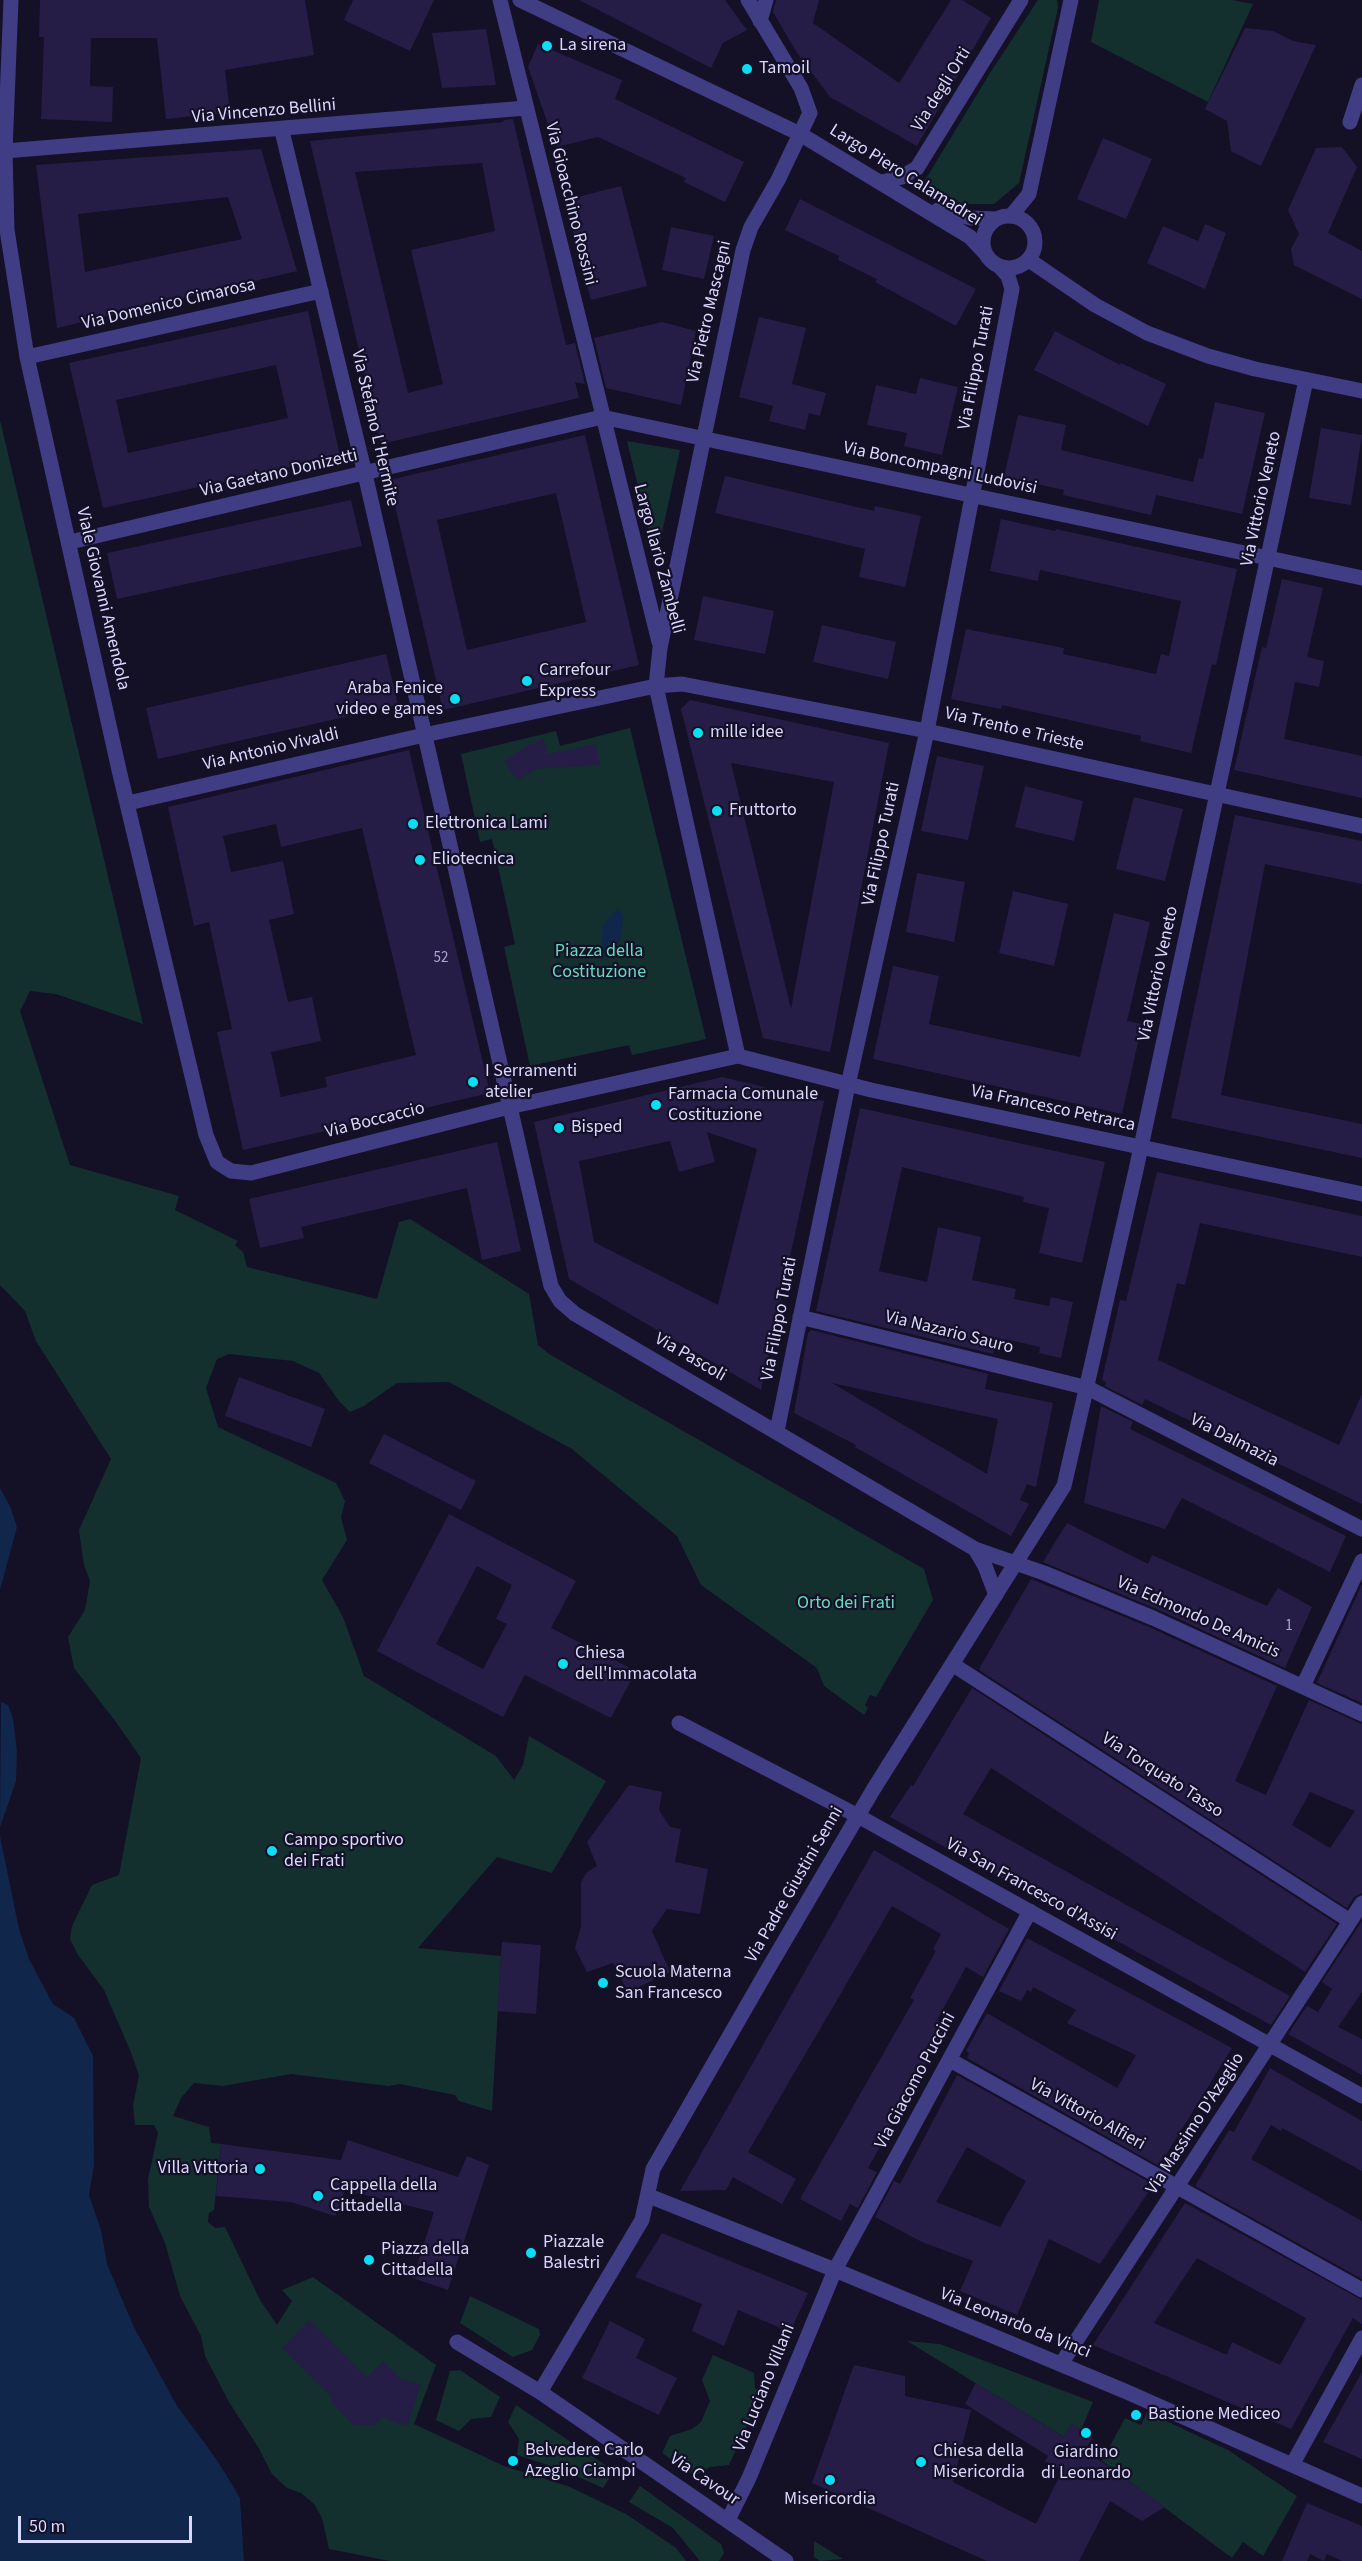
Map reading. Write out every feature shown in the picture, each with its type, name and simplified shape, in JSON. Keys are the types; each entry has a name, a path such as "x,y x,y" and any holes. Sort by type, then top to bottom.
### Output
{"street":[{"name":"Viale Giovanni Amendola","path":"11,0 5,151 7,230 27,357 128,803 209,1145 216,1162 231,1171 251,1173"},
{"name":"Via Gioacchino Rossini","path":"500,0 602,417"},
{"name":"Largo Piero Calamadrei","path":"520,0 800,134 970,237 986,254"},
{"path":"747,0 760,21"},
{"path":"760,21 766,0"},
{"name":"Via degli Orti","path":"882,182 902,177 917,168 1021,0"},
{"path":"915,203 971,218 1004,217 1024,221 1034,232 1035,247 1029,260 1015,268 1000,267 986,254 983,238 990,223 1004,217 1029,194 1071,0"},
{"name":"Via Pietro Mascagni","path":"702,437 743,249 751,227 778,180 810,113 801,88 760,21"},
{"path":"1350,122 1362,85"},
{"name":"Via Vincenzo Bellini","path":"5,151 282,130 526,108"},
{"name":"Via Stefano L'Hermite","path":"282,130 365,474 424,735"},
{"path":"1029,260 1095,305 1148,333 1208,356 1362,391"},
{"name":"Via Filippo Turati","path":"777,1431 848,1085 927,731 1012,289 1008,276 1000,267"},
{"name":"Via Domenico Cimarosa","path":"27,357 321,291"},
{"name":"Via Vittorio Veneto","path":"1017,1563 1064,1486 1088,1388 1270,557 1306,380"},
{"name":"Via Boncompagni Ludovisi","path":"602,417 1270,557 1362,579"},
{"name":"Via Gaetano Donizetti","path":"70,542 602,417"},
{"name":"Largo Ilario Zambelli","path":"602,417 660,648"},
{"name":"Largo Ilario Zambelli","path":"660,648 702,437"},
{"path":"656,686 424,735 509,1107 738,1056 656,686 660,648"},
{"name":"Via Trento e Trieste","path":"656,686 682,684 927,731 1362,826"},
{"name":"Via Antonio Vivaldi","path":"128,803 424,735"},
{"name":"Via Francesco Petrarca","path":"738,1056 848,1085 1362,1194"},
{"name":"Via Boccaccio","path":"251,1173 509,1107"},
{"name":"Via Pascoli","path":"509,1107 551,1286 560,1301 575,1314 975,1549 1017,1563"},
{"name":"Via Nazario Sauro","path":"800,1317 1088,1388"},
{"name":"Via Dalmazia","path":"1088,1388 1362,1529"},
{"path":"975,1549 985,1566 996,1595"},
{"path":"1303,1686 1362,1561"},
{"name":"Via Padre Giustini Senni","path":"540,2392 642,2220 653,2169 858,1816 1017,1563"},
{"name":"Via Edmondo De Amicis","path":"1017,1563 1153,1618 1362,1714"},
{"name":"Via Torquato Tasso","path":"952,1664 1350,1921"},
{"name":"Via San Francesco d'Assisi","path":"679,1723 858,1816 1362,2096"},
{"name":"Via Massimo D'Azeglio","path":"1061,2364 1362,1904"},
{"name":"Via Giacomo Puccini","path":"836,2270 1030,1911"},
{"name":"Via Vittorio Alfieri","path":"950,2060 1362,2290"},
{"name":"Via Leonardo da Vinci","path":"649,2196 836,2270 1061,2364 1362,2496"},
{"name":"Via Luciano Villani","path":"728,2520 749,2478 836,2270"},
{"path":"1292,2465 1362,2338"},
{"path":"457,2342 540,2392"},
{"name":"Via Cavour","path":"540,2392 786,2561"}],"green space":[{"path":"1038,0 1057,0 1058,8 1019,183 994,204 963,204 924,182 990,73"},
{"path":"1099,0 1232,0 1253,4 1208,102 1091,42"},
{"name":"Orto dei Frati","path":"0,420 143,1024 56,994 30,991 20,1011 70,1165 179,1196 175,1210 238,1241 235,1245 243,1252 247,1267 377,1299 399,1222 410,1219 529,1294 538,1345 549,1354 924,1569 933,1600 876,1697 870,1695 865,1705 868,1708 864,1715 824,1686 817,1668 701,1585 677,1536 572,1449 449,1382 397,1383 364,1406 350,1412 319,1373 293,1361 229,1354 217,1359 206,1388 218,1427 336,1483 345,1501 341,1517 347,1540 322,1580 343,1617 364,1676 496,1756 514,1780 523,1765 529,1736 606,1781 552,1873 497,1857 418,1948 501,1956 492,2111 459,2101 455,2095 400,2084 388,2086 291,2074 223,2086 194,2083 181,2098 173,2116 209,2127 211,2143 221,2144 214,2210 209,2213 208,2222 215,2228 225,2227 260,2300 277,2325 292,2301 282,2290 313,2277 436,2365 414,2424 504,2466 570,2487 626,2514 676,2548 686,2561 390,2561 329,2549 322,2518 314,2504 301,2493 287,2488 272,2474 258,2447 229,2402 205,2356 201,2336 180,2296 165,2243 149,2207 148,2179 158,2133 154,2125 135,2125 133,2106 139,2075 104,1990 78,1955 70,1939 72,1926 92,1885 119,1875 141,1758 74,1668 68,1637 85,1610 90,1581 84,1565 79,1530 111,1459 36,1341 25,1311 0,1285"},
{"path":"627,441 680,450 656,560"},
{"name":"Piazza della Costituzione","path":"630,728 706,1039 632,1055 629,1045 530,1066 504,947 515,944 492,839 480,842 461,754 556,731 560,746"},
{"path":"470,2296 539,2329 540,2335 532,2350 513,2357 460,2323"},
{"path":"907,2341 940,2344 1093,2402 1081,2430 1072,2424 1064,2437"},
{"path":"713,2355 754,2373 755,2388 762,2393 729,2465 710,2467 695,2476 662,2453 670,2436 692,2429 701,2422 710,2401 702,2380"},
{"path":"460,2370 500,2397 491,2417 471,2419 459,2431 436,2420 450,2371"},
{"path":"516,2405 614,2471 603,2488 563,2470 517,2455 519,2439 508,2422"},
{"path":"1147,2412 1228,2450 1297,2496 1263,2556 1243,2542 1232,2558 1102,2461 1125,2418 1141,2425"},
{"path":"640,2486 721,2544 724,2553 719,2561 700,2561 673,2528 629,2502"},
{"path":"814,2541 843,2559 820,2561 814,2557"}],"water":[{"path":"619,908 623,918 621,936 616,948 606,960 601,936 604,923"},
{"path":"0,1488 10,1506 17,1527 0,1590"},
{"path":"1,1702 8,1705 13,1718 17,1751 16,1781 0,1827"},
{"path":"0,1836 19,1929 29,1959 53,2004 74,2018 93,2056 94,2165 89,2195 101,2230 107,2264 134,2327 177,2406 217,2460 240,2498 244,2561 0,2561"}],"building":[{"path":"40,0 305,0 314,55 225,70 230,112 166,119 157,38 91,38 90,86 113,87 112,122 41,119 44,37 39,37"},
{"path":"353,0 434,0 410,51 344,20"},
{"path":"579,0 725,0 747,30 723,43 711,68"},
{"path":"776,0 819,0 813,23 899,83 951,0 962,0 991,18 917,146 830,97 797,53 773,12"},
{"path":"1245,28 1273,31 1293,41 1316,45 1261,166 1231,151 1227,121 1205,109"},
{"path":"486,29 496,85 442,88 432,33"},
{"path":"538,44 622,80 615,99 744,162 725,202 684,182 686,178 598,137 556,147 528,67"},
{"path":"513,119 566,345 575,343 585,384 575,382 579,398 381,444 310,141 503,122","holes":["482,163 495,231 411,250 443,384 408,393 355,172"]},
{"path":"1103,138 1152,159 1126,219 1077,199"},
{"path":"1342,147 1357,167 1328,233 1362,251 1362,299 1294,265 1291,249 1299,234 1288,210 1316,148"},
{"path":"261,149 297,271 57,328 36,165","holes":["228,197 242,239 85,272 78,214"]},
{"path":"621,186 647,286 591,300 565,200"},
{"path":"800,199 976,289 956,326 875,282 877,279 838,260 839,256 785,230"},
{"path":"1205,224 1226,233 1205,289 1147,263 1163,226 1198,241"},
{"path":"671,227 714,236 704,279 662,270"},
{"path":"308,311 340,456 103,508 69,363","holes":["276,365 288,418 128,453 116,400"]},
{"path":"759,317 806,328 792,384 826,393 820,416 809,413 805,430 769,421 773,406 739,397"},
{"path":"662,322 696,331 681,405 606,388 594,338"},
{"path":"1055,331 1120,365 1121,363 1166,384 1148,426 1034,370"},
{"path":"920,378 958,387 942,455 904,446 907,433 867,425 876,385 916,394"},
{"path":"1215,402 1265,413 1242,514 1156,495 1151,515 1063,495 1064,490 1004,477 1018,415 1066,425 1061,450 1193,482 1199,458 1203,459"},
{"path":"1321,428 1362,435 1351,505 1309,498"},
{"path":"585,435 639,665 443,710 389,480","holes":["556,493 586,622 467,650 437,520"]},
{"path":"725,476 874,511 875,506 921,516 905,587 859,577 865,549 715,513"},
{"path":"351,500 362,546 117,599 107,553"},
{"path":"1001,519 1237,569 1216,665 1212,664 1191,753 1140,741 1141,736 1002,705 1001,709 951,699 966,629 1064,648 1063,654 1156,674 1161,654 1169,656 1181,601 1040,570 1038,581 990,571"},
{"path":"1282,579 1323,588 1307,657 1324,661 1319,687 1295,682 1284,739 1362,756 1362,798 1234,770 1262,647 1266,648"},
{"path":"703,596 774,611 765,654 694,640"},
{"path":"822,625 896,642 888,679 813,662"},
{"path":"386,654 398,705 158,759 146,708"},
{"path":"690,700 889,743 830,1052 763,1038 681,709","holes":["731,763 834,782 791,1009"]},
{"path":"544,738 547,754 596,744 600,765 536,769 517,780 504,762 527,745"},
{"path":"409,750 490,1093 243,1150 217,1032 232,1029 209,922 194,926 168,807","holes":["276,824 281,847 362,828 416,1055 325,1077 327,1087 281,1097 271,1052 321,1041 312,997 288,1002 269,920 294,914 283,861 231,872 223,836"]},
{"path":"937,756 984,766 968,840 921,831"},
{"path":"1025,786 1083,801 1074,841 1015,827"},
{"path":"1134,797 1183,809 1165,881 1116,869"},
{"path":"1235,815 1362,841 1362,884 1265,864 1221,1095 1362,1124 1362,1158 1171,1118"},
{"path":"917,873 965,882 954,942 906,932"},
{"path":"1013,891 1068,904 1054,966 999,953"},
{"path":"1114,913 1150,922 1127,1021 1142,1024 1122,1114 873,1059 893,966 939,976 929,1024 1080,1057"},
{"path":"722,1077 824,1101 761,1390 569,1279 534,1122","holes":["707,1132 757,1149 718,1305 594,1242 579,1161 670,1141 679,1172 715,1162"]},
{"path":"860,1108 1105,1162 1082,1263 1039,1253 1049,1208 1023,1202 1024,1197 902,1167 879,1271 927,1282 938,1227 981,1237 972,1280 1016,1289 1014,1299 1049,1306 1051,1297 1073,1302 1061,1358 1039,1353 1040,1347 1005,1339 1004,1345 995,1343 993,1354 816,1311"},
{"path":"497,1142 521,1251 482,1260 467,1188 301,1227 304,1238 260,1248 249,1199"},
{"path":"1157,1172 1362,1216 1362,1257 1200,1223 1185,1285 1177,1283 1158,1360 1339,1445 1362,1394 1362,1504 1145,1399 1142,1405 1105,1386 1106,1382 1102,1380 1120,1300 1126,1301"},
{"path":"811,1330 988,1374 985,1389 1053,1403 1036,1487 1027,1484 1020,1500 1029,1504 1011,1536 855,1447 856,1445 794,1413 808,1333","holes":["832,1383 998,1419 987,1474"]},
{"path":"239,1377 325,1409 311,1447 225,1416"},
{"path":"1101,1406 1133,1422 1130,1429 1346,1536 1330,1572 1182,1498 1165,1529 1084,1503"},
{"path":"384,1434 476,1481 461,1510 369,1463"},
{"path":"449,1514 576,1581 551,1628 636,1671 611,1718 525,1675 503,1717 377,1651","holes":["477,1566 512,1585 496,1619 507,1624 483,1669 436,1644"]},
{"path":"1067,1523 1148,1564 1152,1555 1267,1606 1278,1588 1312,1607 1285,1668 1157,1609 1043,1562"},
{"path":"1031,1579 1149,1627 1277,1686 1235,1781 1266,1795 1309,1700 1362,1724 1362,1893 1354,1897 1347,1908 979,1669","holes":["1310,1792 1355,1811 1330,1848 1292,1825"]},
{"path":"1362,1584 1362,1703 1317,1683"},
{"path":"972,1688 1337,1924 1305,1972 991,1768 963,1814 1290,1996 1271,2025 890,1817 911,1785 913,1786"},
{"path":"629,1785 662,1792 659,1810 670,1827 681,1829 675,1862 708,1869 700,1914 667,1909 652,1931 670,1972 628,1992 613,1963 587,1972 575,1948 581,1926 581,1882 587,1872 597,1866 587,1842"},
{"path":"874,1850 1009,1929 983,1977 966,1967 937,2020 947,2026 868,2168 877,2172 858,2208 850,2204 841,2221 800,2199 914,2000 910,1998 936,1951 933,1949 941,1934 892,1906 748,2152 796,2179 782,2204 733,2177 726,2190 680,2191"},
{"path":"1362,1921 1362,1992 1338,2027 1362,2039 1362,2075 1288,2034 1307,2006 1318,2012 1332,1989 1322,1982"},
{"path":"1027,1938 1232,2048 1159,2166 967,2058 969,2053 966,2051 987,2013 1117,2088 1136,2055 1067,2023 1076,2010 1033,1987 1031,1992 1027,1990 1021,2001 999,1991"},
{"path":"502,1942 541,1945 536,2014 497,2011"},
{"path":"1270,2068 1362,2121 1362,2171 1282,2128 1281,2131 1271,2125 1251,2159 1362,2221 1362,2279 1195,2186 1229,2130 1234,2132"},
{"path":"957,2075 1149,2182 1146,2186 1151,2188 1100,2264 1049,2239 1017,2315 960,2291 973,2261 922,2242 875,2217 894,2181 900,2184","holes":["967,2147 1026,2181 1000,2227 936,2202"]},
{"path":"348,2140 458,2177 467,2156 489,2165 448,2290 413,2278 434,2212 345,2190 335,2216 291,2202 216,2196 221,2144 341,2160"},
{"path":"1185,2203 1362,2300 1362,2324 1353,2318 1291,2429 1093,2345","holes":["1197,2258 1306,2318 1280,2365 1232,2342 1227,2355 1154,2323"]},
{"path":"662,2233 808,2293 790,2332 738,2310 724,2346 692,2331 702,2304 635,2277"},
{"path":"309,2320 367,2378 383,2361 401,2379 421,2384 407,2426 382,2417 374,2426 354,2425 333,2404 330,2395 282,2348"},
{"path":"610,2321 645,2339 636,2358 677,2378 659,2415 582,2378"},
{"path":"854,2365 905,2376 905,2396 971,2410 953,2482 1036,2524 1062,2471 1045,2461 1048,2456 965,2404 976,2383 1064,2437 1072,2424 1086,2433 1093,2438 1085,2450 1165,2507 1142,2521 1110,2501 1079,2561 987,2561 812,2483"},
{"path":"1362,2372 1362,2459 1323,2442"},
{"path":"1307,2503 1362,2526 1362,2561 1342,2561 1327,2554 1324,2561 1310,2554 1307,2561 1282,2561"}],"place":[{"name":"La sirena","path":"547,46"},
{"name":"Tamoil","path":"747,69"},
{"name":"Carrefour Express","path":"527,681"},
{"name":"Araba Fenice video e games","path":"455,699"},
{"name":"mille idee","path":"698,733"},
{"name":"Fruttorto","path":"717,811"},
{"name":"Elettronica Lami","path":"413,824"},
{"name":"Eliotecnica","path":"420,860"},
{"name":"I Serramenti atelier","path":"473,1082"},
{"name":"Farmacia Comunale Costituzione","path":"656,1105"},
{"name":"Bisped","path":"559,1128"},
{"name":"Chiesa dell'Immacolata","path":"563,1664"},
{"name":"Campo sportivo dei Frati","path":"272,1851"},
{"name":"Scuola Materna San Francesco","path":"603,1983"},
{"name":"Villa Vittoria","path":"260,2169"},
{"name":"Cappella della Cittadella","path":"318,2196"},
{"name":"Piazzale Balestri","path":"531,2253"},
{"name":"Piazza della Cittadella","path":"369,2260"},
{"name":"Bastione Mediceo","path":"1136,2415"},
{"name":"Giardino di Leonardo","path":"1086,2433"},
{"name":"Belvedere Carlo Azeglio Ciampi","path":"513,2461"},
{"name":"Chiesa della Misericordia","path":"921,2462"},
{"name":"Misericordia","path":"830,2480"}]}
